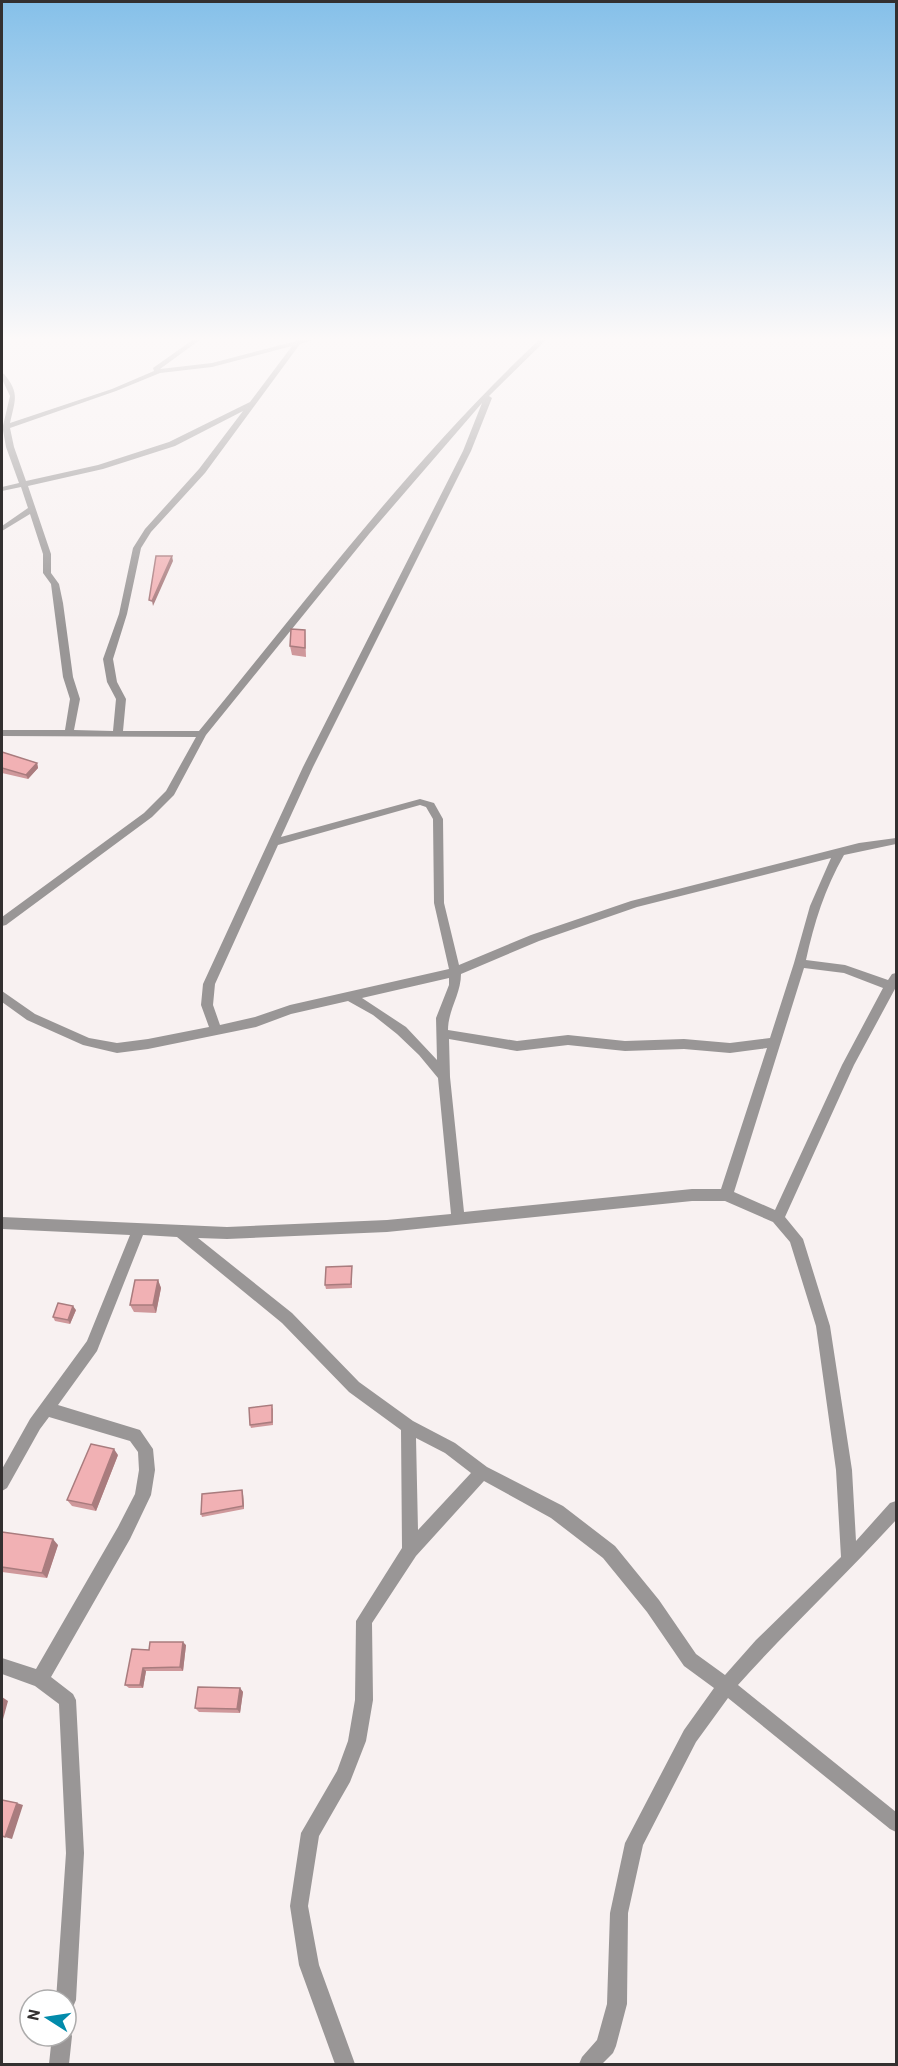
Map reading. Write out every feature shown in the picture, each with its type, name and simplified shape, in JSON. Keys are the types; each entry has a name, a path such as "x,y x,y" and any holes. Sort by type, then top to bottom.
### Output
{"street":[{"path":"7,435 47,555 47,573 56,584 65,638 68,677 75,699 69,734"},
{"path":"2,489 24,482 100,467 172,444 191,435"},
{"path":"118,734 122,699 112,682 108,659 123,614 137,548 148,531 202,471 230,435"},
{"path":"2,922 148,815 170,793 202,734 366,532 451,435"},
{"path":"216,1030 207,1005 208,984 308,767 472,435"},
{"path":"2,529 32,509"},
{"path":"2,733 202,734"},
{"path":"275,842 420,802 430,805 438,819 439,903 455,972 455,985 442,1018 445,1034 444,1077 458,1219"},
{"path":"2,996 31,1017 56,1030 87,1042 117,1048 216,1030 455,972 535,938 635,903 840,852 897,842"},
{"path":"726,1195 800,963 807,928 820,891 840,852"},
{"path":"778,1218 818,1135 851,1057 894,981 845,969 800,963"},
{"path":"349,996 375,1009 403,1029 423,1049 444,1077"},
{"path":"445,1034 517,1046 568,1040 625,1046 684,1044 730,1048 776,1042"},
{"path":"2,1223 227,1233 341,1228 458,1219 692,1194 726,1195 778,1218 796,1239 823,1326 844,1470 849,1560"},
{"path":"2,1483 35,1424 92,1346 138,1230"},
{"path":"181,1232 286,1318 354,1387 408,1426 450,1448 482,1472 557,1512 609,1552 653,1606 690,1660 897,1822"},
{"path":"40,1679 143,1495 147,1470 145,1449 135,1435 48,1409"},
{"path":"408,1426 411,1550"},
{"path":"345,2064 309,1965 299,1906 310,1833 344,1776 357,1741 364,1700 364,1621 411,1550 482,1472"},
{"path":"589,2064 606,2046 617,2004 619,1913 634,1843 690,1736 726,1686 762,1646 897,1509"},
{"path":"2,1666 40,1679 67,1700 75,1853 67,1988"},
{"path":"59,2064 61,2048"}],"building":[{"path":"156,556 172,556 152,601 149,600"},
{"path":"291,629 305,630 305,648 290,646"},
{"path":"2,752 37,763 26,775 2,768"},
{"path":"352,1266 351,1284 325,1285 326,1267"},
{"path":"135,1280 158,1280 153,1305 130,1305"},
{"path":"58,1303 73,1306 68,1320 53,1317"},
{"path":"272,1405 272,1422 250,1425 249,1408"},
{"path":"91,1444 114,1449 92,1505 67,1500"},
{"path":"242,1490 243,1506 201,1514 202,1494"},
{"path":"2,1532 53,1539 42,1573 2,1567"},
{"path":"150,1642 183,1642 180,1667 143,1668 140,1685 125,1685 132,1649 149,1650"},
{"path":"198,1687 240,1688 237,1709 195,1708"},
{"path":"2,1800 17,1803 5,1837 2,1836"}]}
